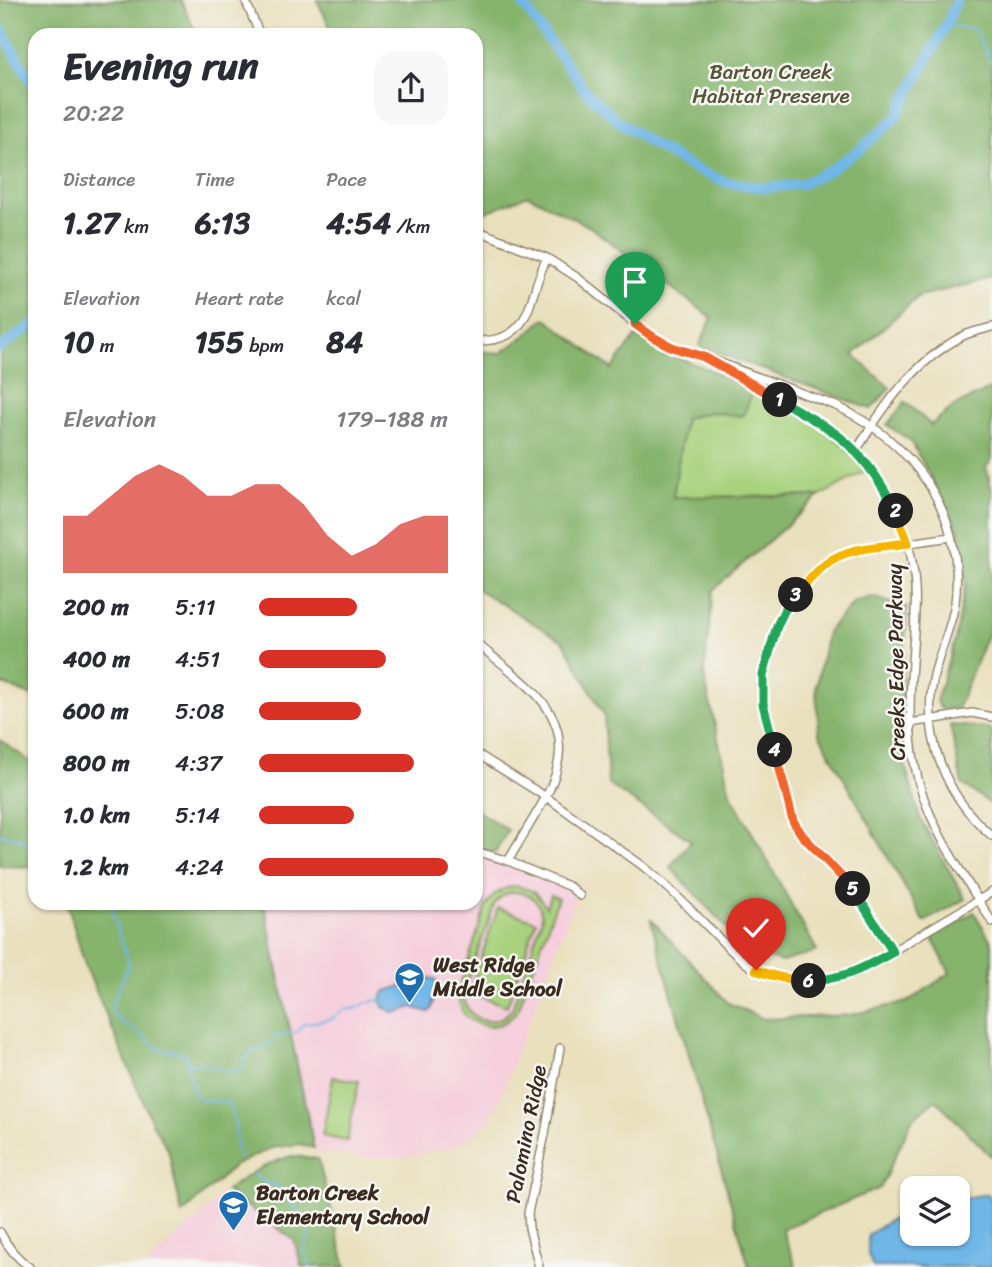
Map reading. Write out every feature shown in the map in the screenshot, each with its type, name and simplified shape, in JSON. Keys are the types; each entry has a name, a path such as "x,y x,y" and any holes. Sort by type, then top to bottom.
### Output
{"street":[{"path":"245,0 257,28"},
{"name":"Creeks Edge Parkway","path":"483,233 547,258 578,278 653,337 672,347 855,414 895,443 913,461 945,517 955,558 955,602 932,689 931,720 936,754 950,786 970,816 992,836"},
{"path":"483,341 505,337 526,318 540,271 547,258"},
{"path":"856,452 872,425 904,383 930,356 963,335 992,327"},
{"name":"Creeks Edge Parkway","path":"704,357 836,434 856,452 877,478 901,521 916,589 910,723 915,767 930,815 992,922"},
{"path":"893,952 848,883 802,835 793,821 763,704 763,675 784,611 828,561 844,554 951,537"},
{"path":"483,649 541,697 554,716 560,736 560,758 555,779 508,861"},
{"path":"910,723 972,713 992,717"},
{"path":"483,757 546,797 648,870 736,955 756,970 770,975 808,981 846,976 893,952 992,892"},
{"path":"483,853 570,887 580,896"},
{"name":"Palomino Ridge","path":"539,1267 528,1213 560,1048"},
{"path":"0,1232 6,1244 30,1267"}],"shaded area":[{"name":"West Ridge Middle School","path":"483,852 581,885 497,1106 475,1135 455,1147 399,1158 314,1152 265,910 483,910"},
{"name":"Barton Creek Elementary School","path":"226,1191 294,1240 302,1267 145,1267"}],"green space":[{"path":"0,0 181,0 194,28 28,28 28,694 0,683"},
{"name":"Barton Creek Habitat Preserve","path":"317,0 992,0 992,279 919,296 853,355 890,388 871,409 699,346 712,318 590,227 528,195 483,213 483,28 331,28"},
{"path":"545,318 612,369 636,336 663,352 713,371 753,391 743,416 712,412 685,418 673,497 820,496 713,590 704,676 730,793 817,951 782,962 748,951 670,867 691,841 608,784 604,715 564,642 483,592 483,352 501,353"},
{"path":"992,388 992,459 986,467 992,491 992,623 957,709 941,709 936,701 955,640 966,581 958,528 911,441 887,425 905,402 931,425 954,406"},
{"path":"754,389 826,431 847,449 865,471 820,496 672,497 685,418 712,412 742,416"},
{"path":"872,597 907,608 901,718 905,765 920,818 965,899 924,922 819,734 816,688 827,632 854,602"},
{"path":"950,725 988,728 992,731 992,805 962,784"},
{"path":"0,740 28,760 28,867 0,866"},
{"path":"483,814 508,830 495,853 483,849"},
{"path":"513,886 536,894 546,907 551,895 558,898 519,1007 513,1016 501,1024 485,1026 465,1015 461,1008 459,989 486,906 494,895","holes":["511,892 523,893 532,898 539,906 542,918 512,1009 504,1016 488,1021 473,1015 468,1009 464,990 495,903"]},
{"path":"498,908 536,921 507,1006 469,993"},
{"path":"69,910 265,910 314,1148 300,1144 271,1148 235,1165 182,1214 168,1149 153,1125 85,965"},
{"path":"974,912 992,943 992,1157 936,1100 913,1118 880,1188 782,1229 796,1267 749,1267 650,918 728,1003 764,1019 850,1015 907,1002 950,973 932,938"},
{"path":"333,1077 359,1081 347,1141 322,1136"},
{"path":"292,1156 318,1159 346,1267 302,1267 294,1240 226,1191 257,1170"}],"water":[{"path":"428,978 437,982 429,1012 412,1007 395,1013 383,1007 382,999 386,991"},
{"path":"988,1194 992,1201 992,1267 873,1267 868,1254 868,1235 900,1217 900,1246 970,1246 970,1197"}],"waterway":[{"path":"520,0 586,92 618,121 693,168 725,182 765,188 802,184 830,170 859,150 895,119 957,0"},
{"path":"946,25 974,29 992,62"},
{"path":"0,27 28,77"},
{"path":"0,348 28,328"},
{"path":"0,835 28,843"},
{"path":"113,910 129,964 112,1004 113,1013 157,1048 183,1053 187,1058 196,1097 201,1100 228,1102 235,1121 240,1160"},
{"path":"189,1064 203,1064 234,1072 240,1070 255,1050 266,1047 278,1036 297,1032 303,1024 331,1019 344,1010 382,1000"},
{"path":"254,1173 261,1181 279,1187 308,1227 309,1237 305,1249 310,1267"}],"place":[{"name":"West Ridge Middle School","path":"410,1004"},
{"name":"Barton Creek Elementary School","path":"233,1232"}],"route":[{"path":"635,324 672,347 704,357 836,434 856,452 877,478 901,521 908,543 844,554 828,561 814,574 784,611 777,626 763,675 762,691 793,821 802,835 848,883 893,952 859,971 831,979 789,979 756,970"}]}
